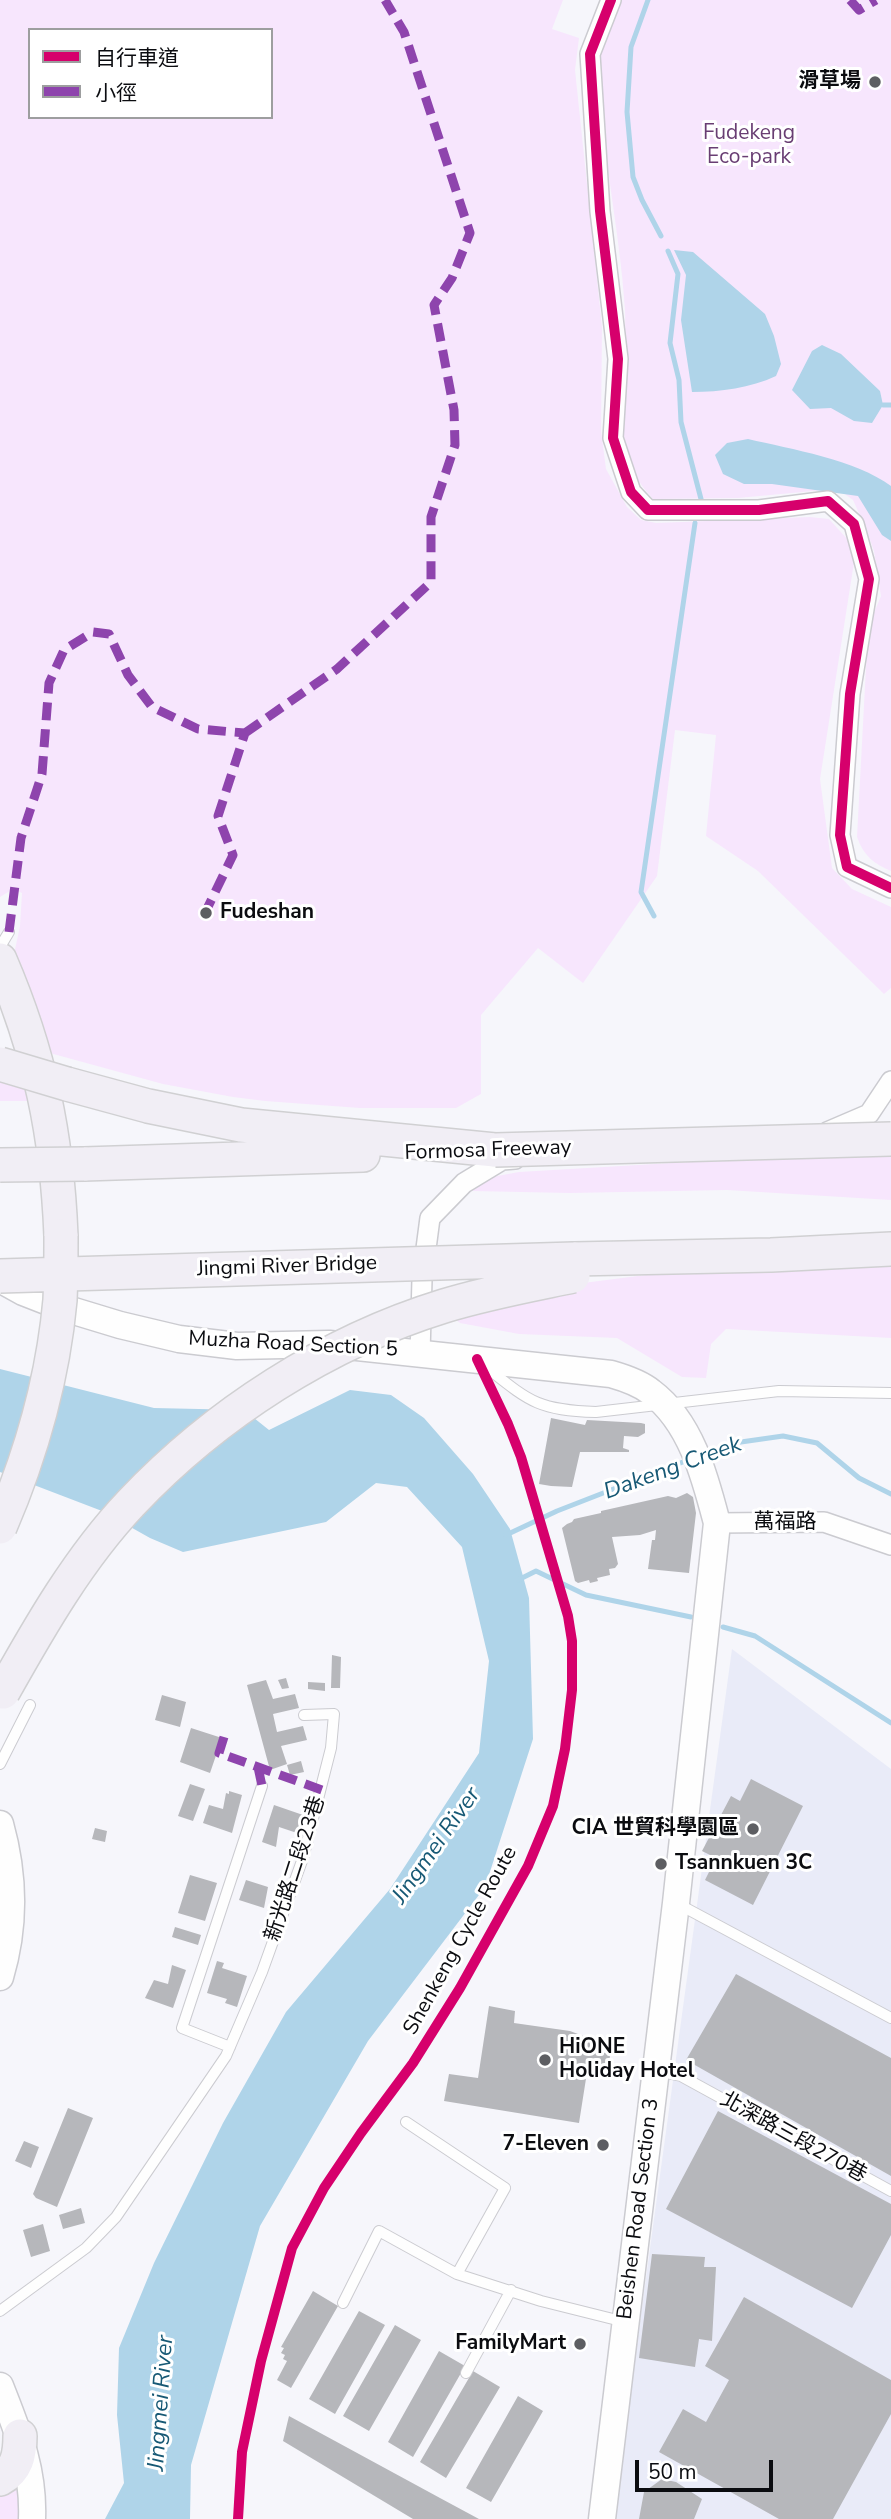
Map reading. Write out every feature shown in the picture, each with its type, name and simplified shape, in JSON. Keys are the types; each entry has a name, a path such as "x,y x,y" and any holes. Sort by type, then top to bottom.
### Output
{"highway":[{"path":"0,1527 28,1453 43,1402 60,1300 61,1236 54,1139 38,1065 4,946"},
{"path":"0,1064 148,1106 241,1125 495,1150"},
{"name":"Formosa Freeway","path":"0,1166 891,1139"},
{"path":"8,1697 46,1617 95,1546 131,1504 170,1465 211,1431 270,1389 313,1363 404,1320 574,1268 891,1249"},
{"name":"Jingmi River Bridge","path":"0,1277 574,1268"},
{"path":"0,2480 15,2466 20,2454 20,2436"}],"main road":[{"name":"Muzha Road Section 5","path":"0,1277 23,1292 64,1308 179,1339 237,1346 329,1344 596,1371 632,1381 664,1403"},
{"path":"664,1403 685,1433 704,1471 717,1523"},
{"name":"Beishen Road Section 3","path":"602,2519 676,1903 717,1523"},
{"path":"0,1824 9,1864 11,1895 9,1930 0,1977"},
{"path":"0,2386 30,2470 32,2519"}],"street":[{"path":"611,0 590,54 600,211 618,359 613,438 631,492 648,510 759,510 828,501 853,524 869,579 850,694 840,835 847,867 891,888"},
{"path":"420,1353 422,1279 430,1218 464,1183 502,1160 765,1145 833,1131 869,1114 891,1081"},
{"name":"萬福路","path":"717,1523 824,1522 891,1545"}],"lane":[{"path":"0,947 4,946"},
{"path":"477,1359 524,1398 566,1411 596,1412 779,1391 891,1393"},
{"path":"0,1764 8,1697"},
{"name":"新光路二段23巷","path":"0,2311 86,2248 116,2217 230,2047 262,1972 303,1858 322,1790 331,1748 334,1714 304,1714"},
{"path":"230,2047 182,2028 262,1786"},
{"path":"676,1903 891,2018"},
{"name":"北深路三段270巷","path":"656,2071 681,2076 891,2191"},
{"path":"406,2122 505,2188 457,2274"},
{"path":"343,2303 379,2231 457,2274 541,2301 625,2322"},
{"path":"466,2373 511,2290"}],"shaded area":[{"path":"732,1649 891,1769 891,2519 613,2519"}],"green space":[{"path":"0,0 563,0 552,29 579,38 575,70 602,327 601,431 606,469 627,507 641,520 656,523 810,517 829,519 849,541 855,556 820,779 832,868 852,889 891,907 891,988 884,994 758,871 706,836 716,735 675,730 657,876 583,983 538,948 481,1015 481,1094 456,1108 360,1108 233,1097 163,1084 46,1052 13,959 20,926 22,893 13,889 0,897"},
{"name":"Fudekeng Eco-park","path":"621,0 891,0 891,871 870,858 857,837 867,649 872,618 881,596 874,551 853,500 842,492 824,490 738,498 653,499 639,482 630,463 622,414 625,310 603,127 600,66 604,40"},
{"path":"0,1078 72,1101 0,1101"},
{"path":"891,1156 891,1200 727,1190 570,1193 472,1191 492,1177 519,1172 723,1160"},
{"path":"891,1264 891,1338 726,1329 711,1344 706,1378 682,1377 617,1338 519,1334 460,1323 450,1315 560,1286 661,1273"},
{"path":"18,2484 18,2519 0,2519 0,2494"}],"water":[{"path":"674,250 693,252 765,314 781,364 776,376 735,388 692,392 681,320 686,275"},
{"path":"822,345 841,354 880,391 883,405 872,423 854,421 831,408 810,409 792,390 812,351"},
{"path":"748,439 842,462 891,486 891,541 882,535 858,496 772,484 744,484 723,474 715,455 727,443"},
{"name":"Jingmei River","path":"0,1369 154,1408 244,1410 269,1430 350,1390 391,1395 424,1418 473,1474 510,1529 529,1598 533,1739 485,1887 368,2041 260,2226 191,2465 190,2519 105,2519 124,2483 117,2415 119,2348 154,2263 223,2123 286,2012 390,1889 479,1753 489,1661 462,1547 407,1487 376,1483 326,1522 183,1552 150,1538 102,1511 0,1472"}],"building":[{"path":"551,1418 585,1425 587,1420 641,1423 645,1424 645,1433 638,1437 624,1436 623,1448 629,1452 580,1452 572,1487 551,1486 539,1484"},
{"path":"687,1493 693,1497 696,1513 689,1573 648,1569 656,1530 640,1535 612,1537 618,1564 609,1569 610,1575 590,1583 589,1580 578,1583 575,1581 562,1528 567,1524 574,1519 601,1511 668,1496 676,1498"},
{"path":"332,1655 341,1657 340,1688 331,1688"},
{"path":"286,1678 289,1688 282,1689 278,1680"},
{"path":"266,1680 273,1699 295,1694 299,1708 273,1714 277,1732 303,1726 307,1740 281,1746 287,1764 270,1770 247,1685"},
{"path":"308,1682 325,1683 325,1691 308,1689"},
{"path":"162,1695 186,1702 180,1727 155,1720"},
{"path":"191,1728 222,1738 210,1773 180,1762"},
{"path":"301,1761 304,1772 290,1775 287,1765"},
{"name":"CIA 世貿科學園區","path":"751,1779 803,1806 753,1905 705,1880 716,1858 702,1851 731,1796 740,1801"},
{"path":"190,1784 205,1789 193,1821 178,1816"},
{"path":"229,1791 242,1795 232,1833 203,1823 209,1805 223,1809 226,1793 229,1794"},
{"path":"274,1805 303,1815 297,1833 279,1827 276,1847 262,1842"},
{"path":"95,1828 107,1831 105,1842 92,1839"},
{"path":"190,1875 217,1883 205,1921 178,1913"},
{"path":"246,1880 268,1887 264,1908 239,1900"},
{"path":"175,1927 201,1935 198,1945 172,1937"},
{"path":"217,1961 224,1963 222,1968 247,1976 237,2007 225,2003 227,1999 207,1993"},
{"path":"172,1965 186,1970 173,2008 145,1998 154,1980 168,1984"},
{"path":"736,1974 891,2058 891,2176 686,2060"},
{"name":"HiONE Holiday Hotel","path":"489,2006 515,2011 514,2023 570,2031 591,2039 590,2050 610,2054 609,2068 588,2066 579,2123 444,2101 449,2074 478,2078"},
{"path":"68,2108 93,2118 57,2207 33,2194"},
{"path":"718,2111 891,2204 891,2235 852,2308 666,2209"},
{"path":"24,2141 39,2147 31,2168 15,2161"},
{"path":"81,2208 85,2223 63,2229 59,2215"},
{"path":"43,2224 50,2251 31,2257 23,2230"},
{"path":"652,2254 705,2257 704,2267 716,2267 712,2341 699,2339 695,2367 639,2358"},
{"path":"313,2291 338,2306 291,2388 277,2380 287,2361 283,2359 285,2355 281,2353 284,2348 281,2347"},
{"path":"744,2297 891,2380 891,2414 833,2519 779,2519 659,2452 683,2409 706,2422 729,2380 705,2366"},
{"path":"359,2311 385,2325 335,2414 309,2399"},
{"path":"395,2325 421,2340 369,2431 343,2416"},
{"path":"439,2351 465,2366 413,2457 388,2442"},
{"path":"473,2371 500,2387 446,2478 420,2462"},
{"path":"518,2396 543,2411 491,2502 466,2488"},
{"path":"289,2416 479,2519 413,2519 283,2441"},
{"path":"662,2479 676,2482 702,2499 694,2519 639,2519 644,2492"}],"waterway":[{"path":"648,0 631,47 627,112 633,177 661,236"},
{"path":"668,251 678,274 670,343 679,380 681,422 701,499"},
{"path":"883,405 891,405"},
{"path":"654,916 641,892 695,523"},
{"name":"Dakeng Creek","path":"704,1454 734,1443 783,1436 817,1443 859,1478 891,1494"},
{"name":"Dakeng Creek","path":"506,1535 557,1511 688,1460"},
{"path":"518,1580 536,1571 586,1595 691,1617"},
{"path":"723,1627 755,1636 891,1723"}],"marked path":[{"path":"245,733 337,669 431,582 431,517 455,445 454,410 434,305 452,278 470,233 404,32 385,0"},
{"path":"850,0 859,10 876,0"},
{"path":"9,932 21,838 42,774 49,683 64,650 93,632 109,634 128,675 152,707 198,729 245,733 218,816 233,855 205,913"},
{"path":"224,1737 219,1753 322,1790"},
{"path":"258,1767 262,1786"}],"cycle path":[{"path":"611,0 590,54 600,211 618,359 613,438 631,492 648,510 759,510 828,501 854,524 869,579 850,694 840,835 847,867 891,888"},
{"name":"Shenkeng Cycle Route","path":"238,2519 242,2452 261,2361 292,2248 324,2188 413,2063 460,1988 528,1866 553,1806 565,1749 572,1690 572,1641 568,1616 521,1457 477,1359"}],"place":[{"name":"滑草場","path":"875,82"},
{"name":"Fudeshan","path":"206,913"},
{"name":"CIA 世貿科學園區","path":"753,1829"},
{"name":"Tsannkuen 3C","path":"661,1864"},
{"name":"HiONE Holiday Hotel","path":"545,2060"},
{"name":"7-Eleven","path":"603,2145"},
{"name":"FamilyMart","path":"580,2344"}]}
